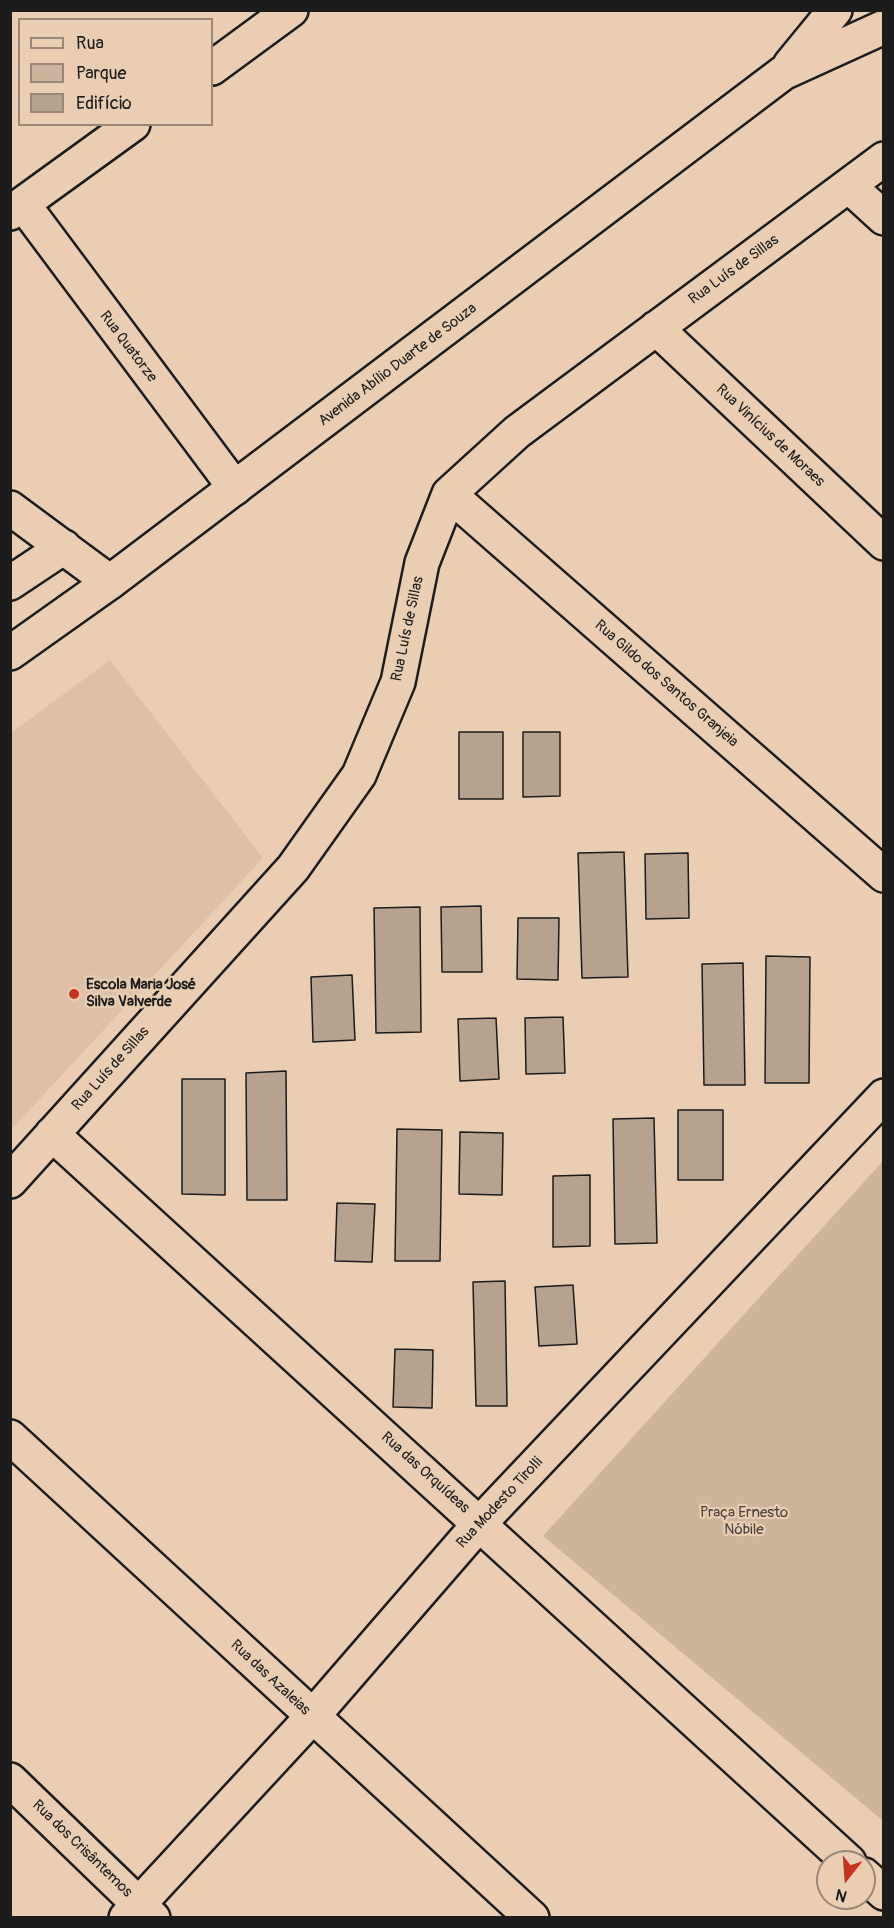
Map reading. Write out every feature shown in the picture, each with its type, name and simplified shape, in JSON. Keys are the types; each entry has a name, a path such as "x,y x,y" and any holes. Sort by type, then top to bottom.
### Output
{"street":[{"path":"213,67 291,10"},
{"name":"Avenida Abílio Duarte de Souza","path":"783,73 835,10"},
{"name":"Avenida Abílio Duarte de Souza","path":"10,653 110,582 783,73 884,27"},
{"path":"17,209 131,126"},
{"name":"Rua Luís de Sillas","path":"10,1181 293,868 359,775 398,682 422,564 449,494 517,432 884,159"},
{"path":"849,186 884,218"},
{"name":"Rua Quatorze","path":"17,209 235,488"},
{"name":"Rua Vinícius de Moraes","path":"656,328 884,543"},
{"name":"Rua Gildo dos Santos Granjeia","path":"449,494 884,875"},
{"path":"10,508 110,582"},
{"path":"10,583 64,547"},
{"name":"Rua Modesto Tirolli","path":"139,1913 480,1523 884,1096"},
{"name":"Rua das Orquídeas","path":"52,1134 836,1850"},
{"name":"Rua das Azaleias","path":"10,1437 532,1917"},
{"name":"Rua dos Crisântemos","path":"10,1780 139,1913"}],"shaded area":[{"name":"Escola Maria José Silva Valverde","path":"110,660 263,858 11,1130 11,733"}],"green space":[{"name":"Praça Ernesto Nóbile","path":"883,1161 883,1821 543,1536"}],"building":[{"path":"459,732 503,732 503,799 459,799"},
{"path":"523,732 560,732 560,796 523,797"},
{"path":"624,852 628,977 582,978 578,853"},
{"path":"688,853 689,918 646,919 645,854"},
{"path":"481,906 482,972 442,972 441,907"},
{"path":"420,907 421,1032 376,1033 374,908"},
{"path":"518,918 559,918 558,980 517,979"},
{"path":"766,956 810,957 809,1083 765,1083"},
{"path":"743,963 745,1085 704,1085 702,964"},
{"path":"352,975 355,1040 313,1042 311,977"},
{"path":"563,1017 565,1073 526,1074 525,1018"},
{"path":"496,1018 499,1079 460,1081 458,1019"},
{"path":"286,1071 287,1200 247,1200 246,1073"},
{"path":"182,1079 225,1079 225,1195 182,1194"},
{"path":"678,1110 723,1110 723,1180 678,1180"},
{"path":"654,1118 657,1243 615,1244 613,1119"},
{"path":"397,1129 442,1130 440,1261 395,1261"},
{"path":"460,1132 503,1133 502,1195 459,1194"},
{"path":"590,1175 590,1246 553,1247 553,1176"},
{"path":"337,1203 375,1204 372,1262 335,1261"},
{"path":"505,1281 507,1406 476,1406 473,1282"},
{"path":"573,1285 577,1344 539,1346 535,1287"},
{"path":"395,1349 433,1350 432,1408 393,1407"}],"place":[{"name":"Escola Maria José Silva Valverde","path":"74,994"}]}
